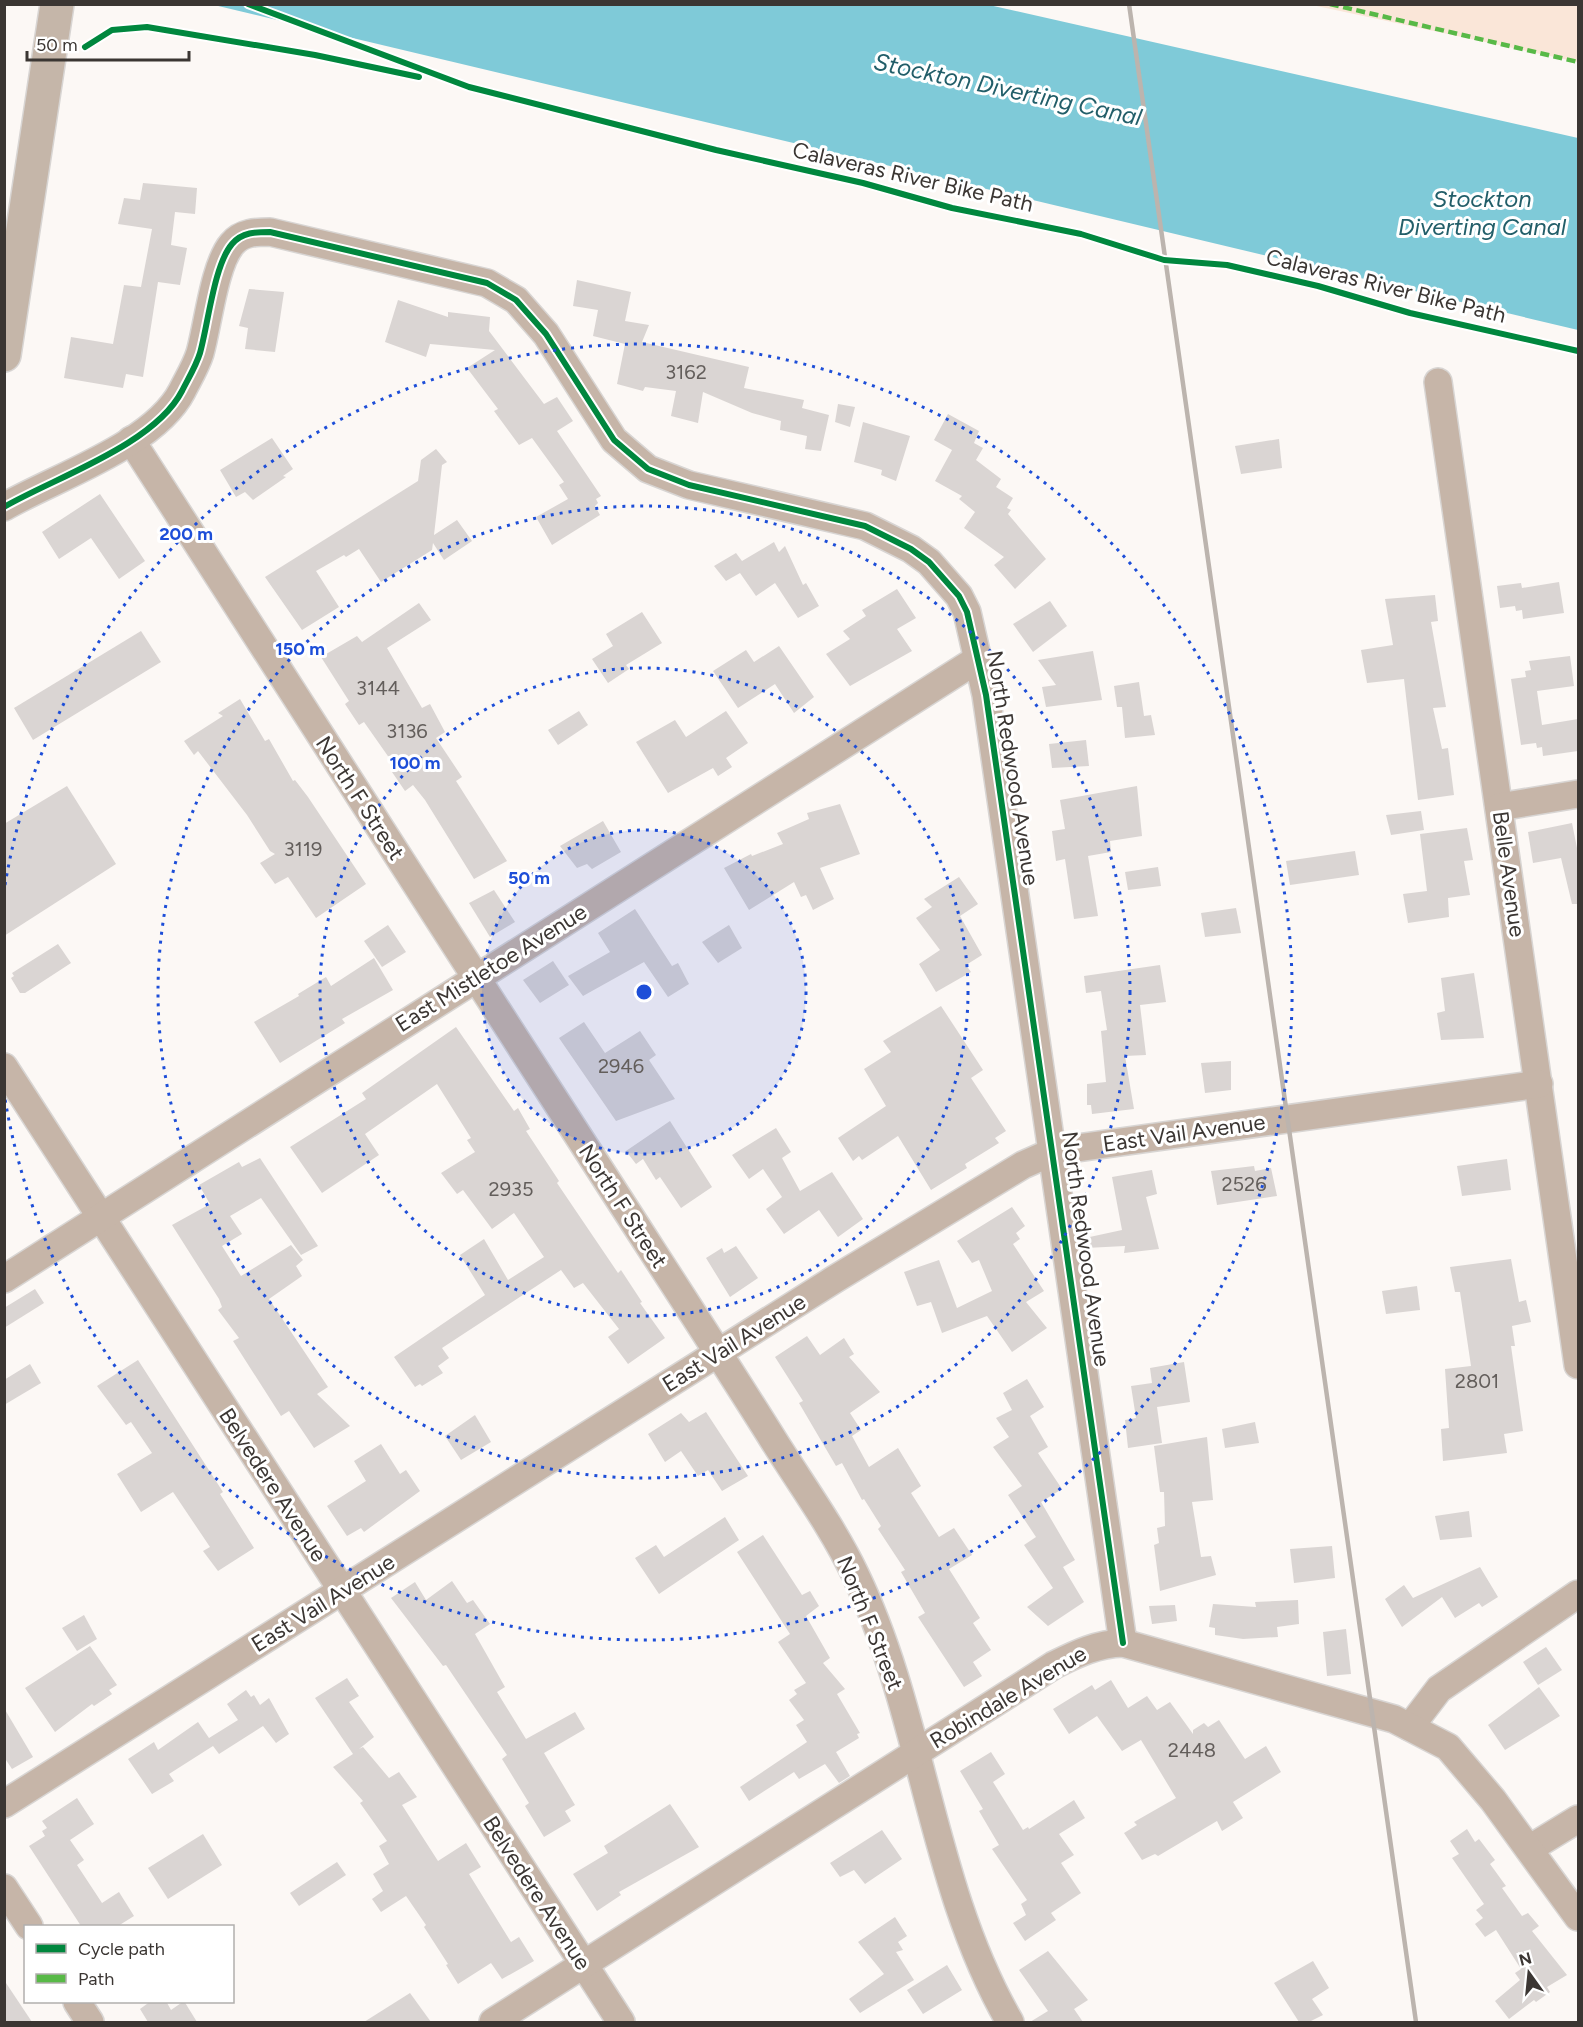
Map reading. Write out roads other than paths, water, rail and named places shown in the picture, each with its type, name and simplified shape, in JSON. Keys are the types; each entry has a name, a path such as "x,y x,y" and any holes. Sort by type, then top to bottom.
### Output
{"main road":[{"path":"4,355 57,5"}],"street":[{"name":"North Redwood Avenue","path":"131,440 157,421 181,393 199,355 222,262 231,244 242,236 255,232 270,232 453,273 498,288 516,300 546,334 614,440 648,469 675,480 865,526 891,537 929,562 956,591 967,612 988,707 1123,1643"},
{"name":"Belle Avenue","path":"1438,382 1578,1365"},
{"path":"4,507 40,487 91,464 131,440"},
{"name":"North F Street","path":"131,440 475,979 718,1353 855,1573 887,1657 969,1940 991,1990 1010,2022"},
{"name":"East Mistletoe Avenue","path":"4,1279 978,659"},
{"path":"1499,807 1578,794"},
{"name":"Belvedere Avenue","path":"4,1067 621,2022"},
{"name":"East Vail Avenue","path":"4,1804 718,1353 993,1182 1023,1166 1077,1148 1539,1084"},
{"path":"1410,1727 1439,1689 1578,1594"},
{"name":"Robindale Avenue","path":"493,2022 1054,1665 1088,1648 1104,1643 1123,1643 1394,1719 1449,1747 1461,1759 1578,1917"},
{"path":"1529,1849 1578,1819"},
{"path":"4,1888 28,1925"},
{"path":"78,2003 90,2022"}],"water":[{"name":"Stockton Diverting Canal","path":"214,5 989,5 1578,138 1578,330"}],"railway":[{"path":"1129,4 1416,2022"}]}
